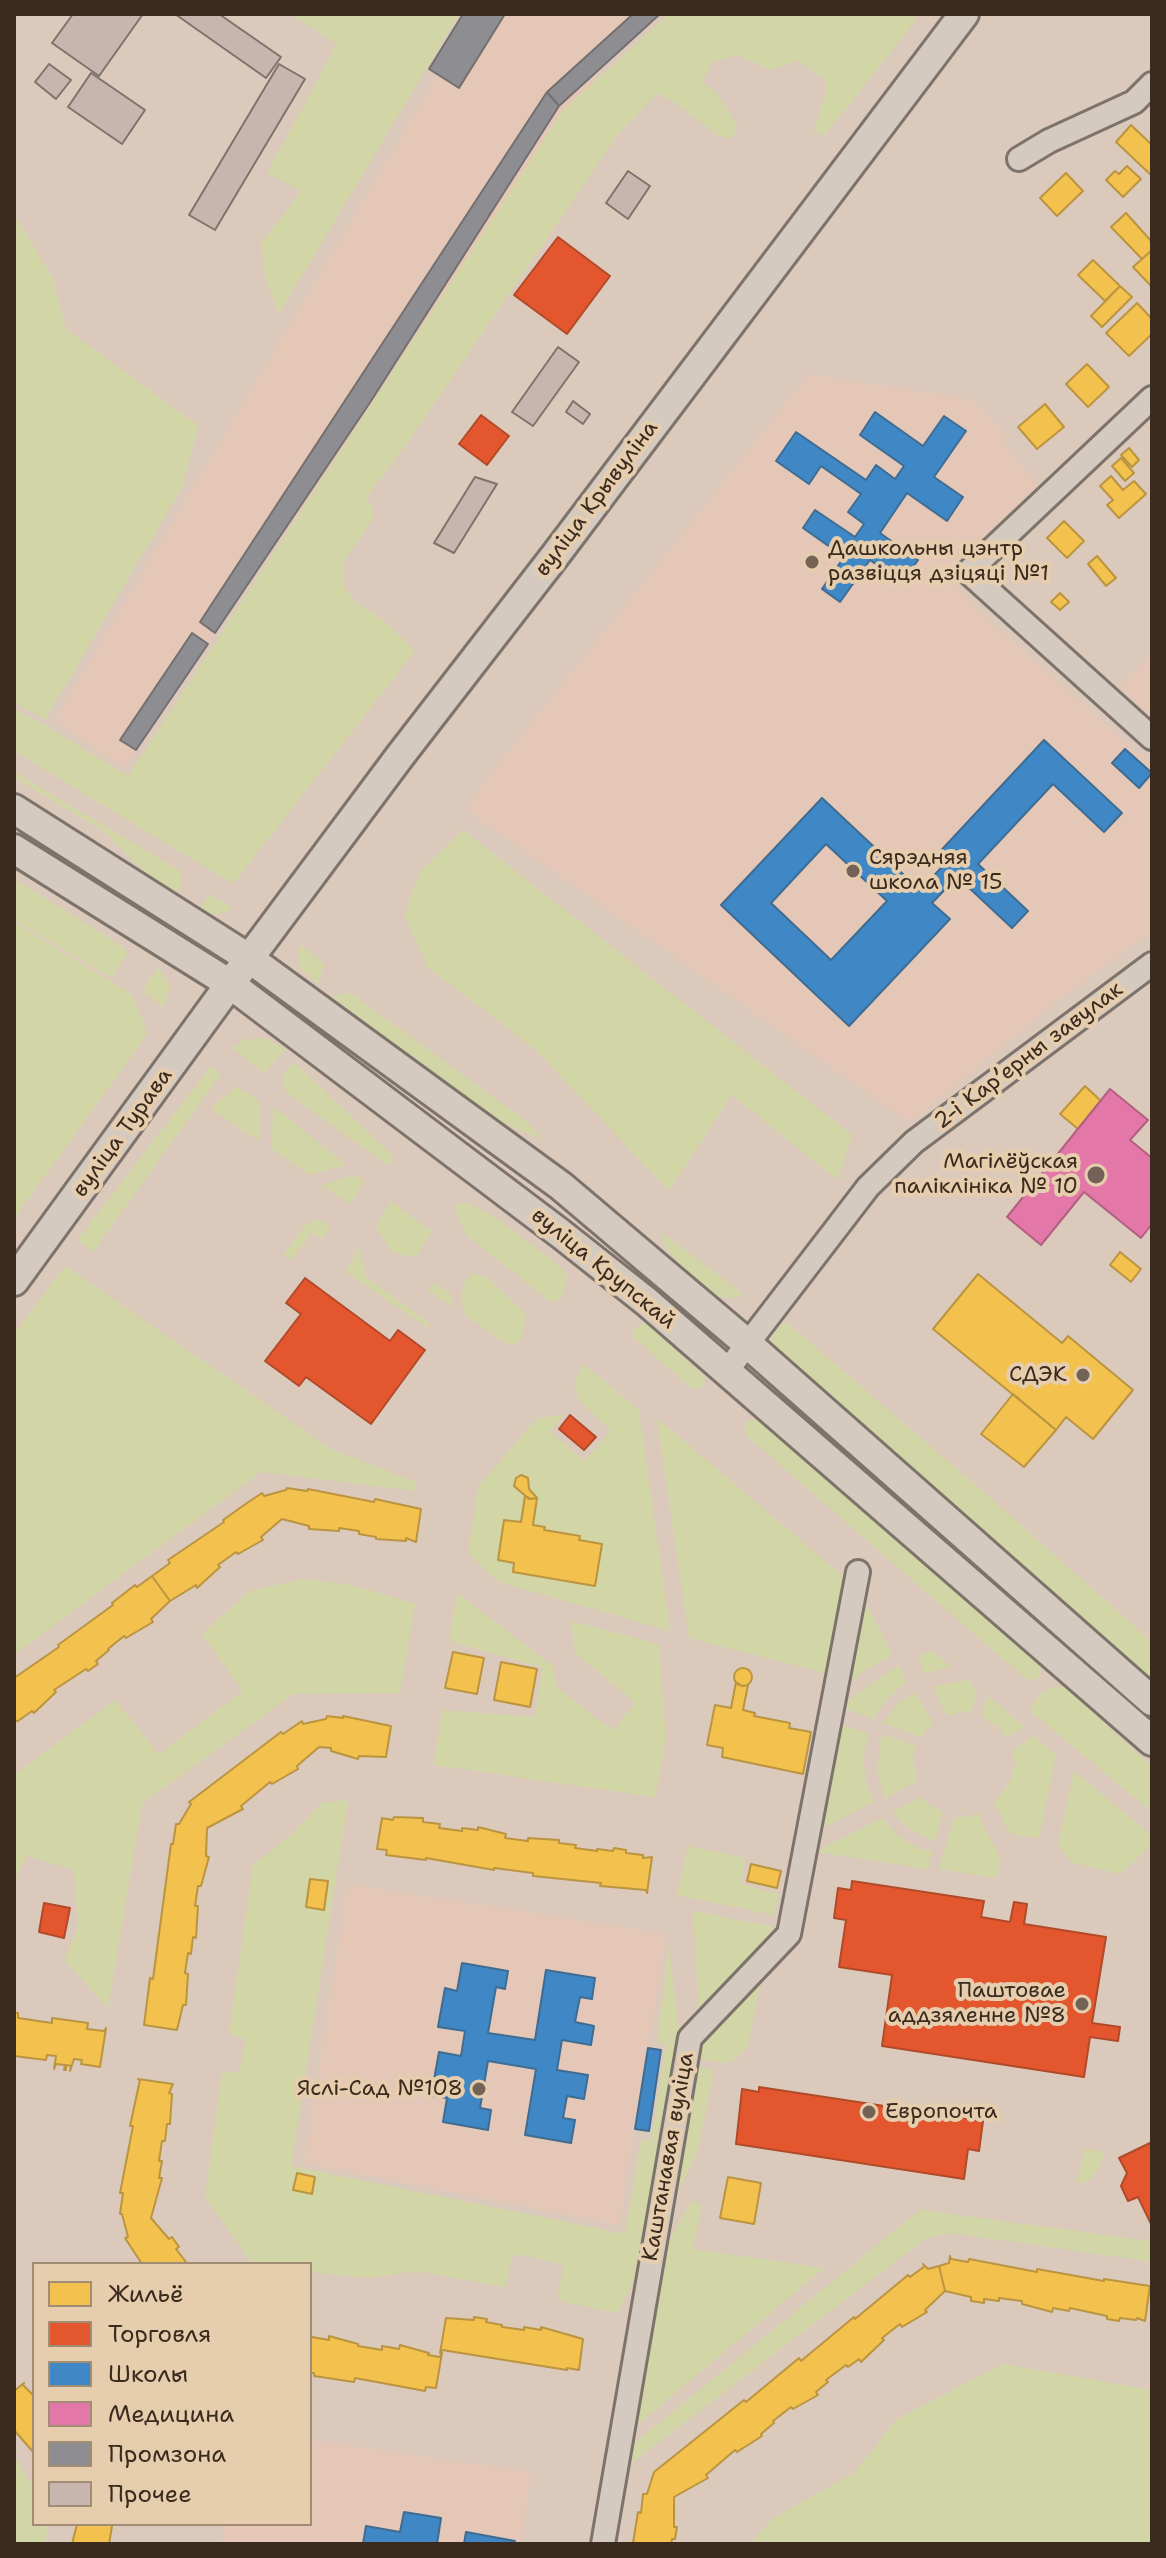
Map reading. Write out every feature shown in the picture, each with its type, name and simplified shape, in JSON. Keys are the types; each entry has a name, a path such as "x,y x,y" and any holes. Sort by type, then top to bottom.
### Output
{"main road":[{"name":"вуліца Крывуліна","path":"230,984 964,14"},
{"name":"вуліца Крупскай","path":"14,809 250,959 561,1186 749,1345 1152,1701"},
{"name":"вуліца Крупскай","path":"14,849 230,984 299,1033 561,1234 647,1302 1152,1741"},
{"name":"вуліца Турава","path":"14,1281 230,984"}],"street":[{"path":"1019,159 1049,141 1134,102 1152,84"},
{"path":"1152,398 968,572 1152,738"},
{"name":"2-і Карʼерны завулак","path":"726,1372 868,1187 914,1142 1152,964"},
{"name":"Каштанавая вуліца","path":"603,2544 690,2038 789,1934 858,1572"}],"shaded area":[{"path":"474,14 639,14 124,768 55,720"},
{"name":"Сярэдняя школа № 15","path":"809,374 973,400 1006,435 1004,445 1038,485 972,549 954,584 986,618 1152,765 1152,932 1055,1003 910,1123 466,810 478,790"},
{"path":"1152,653 1152,717 1119,687"},
{"name":"Яслі-Сад №108","path":"348,1884 667,1934 619,2225 304,2163"},
{"path":"312,2440 531,2472 521,2544 221,2544 224,2526 312,2526"}],"green space":[{"path":"291,14 459,14 279,314 266,281 261,243 302,191 267,173 337,44"},
{"path":"669,14 917,14 913,24 825,135 813,131 826,93 825,79 798,61 770,70 738,55 712,62 703,82 720,97 737,127 731,139 717,135 677,104 657,93 616,137 411,438 366,498 374,510 373,520 344,560 343,584 354,601 383,620 415,651 233,884 14,751 14,709 128,776 564,109"},
{"path":"14,214 53,279 66,329 199,426 182,487 45,720 14,702"},
{"path":"14,772 182,872 181,888 175,891 153,881 106,833 14,777"},
{"path":"463,830 852,1135 838,1180 732,1095 669,1191 536,1050 427,967 404,914 420,872"},
{"path":"14,879 119,944 128,953 112,978 14,920"},
{"path":"209,894 233,908 213,915 200,909"},
{"path":"14,922 131,994 148,1033 14,1219"},
{"path":"301,945 324,964 319,984 302,970 298,954"},
{"path":"159,967 170,987 163,1007 144,992 147,982"},
{"path":"351,993 526,1121 544,1141 493,1118 331,996"},
{"path":"264,1038 286,1049 264,1073 232,1048 244,1040"},
{"path":"292,1063 392,1155 392,1163 385,1164 285,1091 283,1076"},
{"path":"211,1066 221,1074 93,1252 77,1240"},
{"path":"236,1086 259,1101 260,1142 211,1109"},
{"path":"273,1106 346,1165 310,1175 272,1149"},
{"path":"356,1175 365,1182 350,1204 321,1185"},
{"path":"391,1201 432,1232 416,1257 392,1253 376,1227"},
{"path":"469,1203 493,1216 560,1266 568,1278 560,1299 551,1302 466,1235 456,1212 456,1204"},
{"path":"319,1219 331,1227 322,1239 312,1233 292,1260 283,1255 307,1223"},
{"path":"660,1231 743,1294 735,1298 707,1296 667,1250"},
{"path":"358,1248 367,1278 430,1323 428,1328 346,1272"},
{"path":"65,1266 333,1450 416,1482 415,1491 261,1472 14,1655 14,1334"},
{"path":"473,1273 488,1278 527,1316 521,1339 515,1344 505,1343 466,1316 462,1290"},
{"path":"432,1283 449,1292 454,1304 451,1306 428,1291"},
{"path":"785,1321 1152,1642 1152,1681 771,1345 771,1335"},
{"path":"645,1322 706,1378 700,1389 691,1388 632,1336 634,1329"},
{"path":"584,1364 639,1410 670,1631 499,1582 468,1554 478,1487 537,1418 563,1415 550,1432 585,1461 611,1430 579,1401 574,1384"},
{"path":"657,1418 846,1579 830,1674 689,1638"},
{"path":"751,1419 758,1421 1041,1663 1040,1677 1026,1679 747,1436 744,1427"},
{"path":"303,1579 352,1585 415,1604 400,1693 293,1694 142,1804 108,2008 64,1960 78,1928 74,1870 28,1856 19,1870 14,1891 14,1775 115,1700 159,1754 243,1691 202,1634 250,1591"},
{"path":"859,1589 892,1655 846,1685"},
{"path":"457,1593 554,1667 555,1686 613,1731 635,1702 575,1653 571,1621 659,1644 666,1741 655,1797 434,1765 442,1710 535,1717 542,1668 449,1641"},
{"path":"931,1650 951,1667 925,1674 917,1657"},
{"path":"899,1665 907,1681 887,1699 874,1719 843,1708 854,1695"},
{"path":"967,1680 977,1690 971,1714 964,1711 947,1716 932,1687"},
{"path":"1052,1687 1065,1687 1152,1767 1152,1812 1029,1710 1042,1693"},
{"path":"916,1693 933,1723 920,1737 883,1723 899,1703"},
{"path":"988,1696 1025,1727 1007,1738 981,1716"},
{"path":"834,1723 868,1733 863,1760 867,1788 874,1802 815,1832"},
{"path":"881,1734 915,1745 913,1757 917,1781 885,1799 877,1771"},
{"path":"1034,1736 1056,1755 1039,1838 1010,1834 994,1804 1011,1779 1015,1764 1012,1751"},
{"path":"1074,1771 1152,1836 1152,1844 1120,1874 1071,1862 1058,1844"},
{"path":"923,1796 927,1803 943,1812 935,1841 911,1830 892,1812"},
{"path":"348,1800 291,2166 625,2234 641,2140 651,2141 666,2044 657,2042 669,1944 680,2039 640,2268 618,2313 567,2303 557,2298 564,2264 513,2254 505,2287 417,2271 368,2278 312,2272 312,2262 252,2262 205,2197 222,2073 239,2072 246,2040 229,2033 253,1865 294,1832 322,1803"},
{"path":"977,1812 1000,1858 997,1878 939,1869 954,1818"},
{"path":"882,1818 898,1836 920,1849 932,1851 928,1869 815,1852"},
{"path":"688,1846 746,1858 741,1884 779,1894 774,1915 677,1895"},
{"path":"693,1911 775,1927 699,2016"},
{"path":"762,1975 748,2045 737,2058 726,2063 688,2058"},
{"path":"689,2066 714,2070 697,2154 661,2226"},
{"path":"1085,2149 1104,2152 1093,2177 1085,2183 1077,2182"},
{"path":"691,2202 702,2205 693,2249 824,2268 628,2433 664,2250"},
{"path":"920,2210 1152,2241 1152,2262 951,2233 925,2239 625,2468 627,2449"},
{"path":"1003,2364 1152,2390 1152,2544 750,2544 772,2519 855,2472 897,2419"},
{"path":"14,2454 32,2486 32,2526 48,2526 45,2544 14,2544"}],"building: Жильё":[{"path":"1131,125 1152,145 1152,176 1116,142"},
{"path":"1127,166 1141,179 1123,197 1106,180 1115,171 1119,174"},
{"path":"1066,173 1083,191 1057,216 1040,198"},
{"path":"1126,213 1152,242 1152,250 1142,259 1111,227"},
{"path":"1152,250 1152,287 1133,267"},
{"path":"1093,260 1120,286 1105,301 1078,275"},
{"path":"1120,286 1132,297 1102,327 1091,316"},
{"path":"1137,303 1152,319 1152,334 1129,356 1106,333"},
{"path":"1087,364 1109,387 1088,407 1066,384"},
{"path":"1045,404 1064,427 1037,449 1018,427"},
{"path":"1129,448 1139,460 1132,467 1121,455"},
{"path":"1121,458 1134,473 1125,481 1112,466"},
{"path":"1111,476 1123,490 1134,481 1146,494 1119,518 1107,505 1113,500 1100,486"},
{"path":"1064,521 1084,541 1067,558 1047,538"},
{"path":"1097,556 1116,578 1106,586 1088,564"},
{"path":"1060,593 1069,602 1060,610 1051,602"},
{"path":"1085,1086 1101,1101 1078,1129 1060,1114"},
{"path":"1120,1252 1141,1269 1131,1282 1110,1265"},
{"path":"978,1274 1062,1343 1068,1336 1133,1390 1093,1439 1066,1417 1056,1430 933,1329"},
{"path":"1013,1394 1056,1430 1024,1467 981,1434"},
{"path":"521,1475 528,1478 529,1489 537,1498 529,1499 514,1486 516,1478"},
{"path":"287,1488 374,1502 375,1499 421,1509 416,1542 406,1538 406,1541 376,1539 359,1534 359,1531 339,1528 339,1531 309,1529 309,1526 282,1519 261,1537 263,1540 238,1554 236,1552 218,1565 220,1567 197,1588 196,1585 170,1601 152,1576 170,1563 168,1560 262,1493 264,1496"},
{"path":"525,1496 537,1498 533,1525 602,1544 595,1586 513,1572 514,1563 498,1560 504,1520 521,1522"},
{"path":"152,1576 170,1601 151,1619 153,1622 126,1638 124,1636 96,1661 98,1664 54,1690 56,1692 34,1713 32,1711 14,1721 14,1678 59,1647 135,1585 137,1587"},
{"path":"453,1652 484,1658 477,1694 445,1688"},
{"path":"501,1662 537,1669 530,1707 494,1700"},
{"path":"743,1668 752,1677 743,1686 734,1677"},
{"path":"736,1682 742,1686 748,1685 743,1710 755,1713 754,1716 790,1723 789,1728 811,1732 803,1774 722,1757 723,1748 707,1745 715,1705 731,1708"},
{"path":"327,1716 343,1716 391,1726 386,1757 359,1756 358,1759 331,1751 331,1748 319,1747 297,1766 298,1769 272,1784 270,1782 241,1806 243,1809 207,1828 206,1856 209,1857 201,1886 198,1886 196,1938 193,1937 185,1973 188,1974 186,2005 183,2005 177,2030 144,2025 171,1844 176,1824 191,1804 189,1802 281,1732 283,1734 302,1721 303,1724 326,1719"},
{"path":"394,1817 423,1818 423,1822 440,1824 439,1828 462,1831 462,1828 478,1830 478,1827 506,1834 505,1838 559,1840 559,1843 576,1845 575,1848 613,1851 614,1848 643,1855 643,1858 652,1857 647,1893 646,1890 600,1886 601,1883 533,1876 533,1873 386,1855 387,1850 377,1849 382,1818 393,1820"},
{"path":"751,1864 781,1871 777,1888 747,1881"},
{"path":"310,1879 328,1881 324,1910 306,1907"},
{"path":"14,2013 18,2013 18,2018 52,2023 52,2018 88,2023 87,2029 104,2031 106,2028 100,2067 81,2064 82,2060 74,2059 70,2071 71,2066 66,2065 66,2070 65,2065 56,2064 54,2069 56,2056 47,2055 46,2060 14,2056"},
{"path":"140,2080 173,2084 169,2093 172,2094 170,2124 167,2124 159,2161 162,2161 159,2178 162,2178 151,2218 169,2239 172,2237 186,2262 141,2262 125,2238 128,2237 120,2214 123,2193 120,2193"},
{"path":"297,2173 315,2177 312,2194 293,2190"},
{"path":"728,2177 761,2183 754,2224 720,2218"},
{"path":"950,2256 951,2259 968,2262 969,2259 1037,2272 1037,2269 1150,2286 1145,2321 1137,2318 1107,2319 1107,2316 1070,2308 1069,2311 1053,2308 1052,2312 1022,2304 1022,2301 999,2298 999,2301 984,2299 984,2303 971,2301 971,2297 945,2291 939,2266 949,2263"},
{"path":"925,2266 928,2269 939,2266 945,2291 925,2310 927,2312 902,2327 900,2324 882,2338 884,2340 861,2362 859,2359 848,2367 846,2365 826,2380 828,2382 816,2392 818,2395 793,2409 791,2407 773,2421 762,2436 737,2452 735,2450 706,2475 708,2478 674,2497 674,2527 677,2527 671,2544 633,2543 643,2494 647,2494 654,2472 908,2275 910,2277"},
{"path":"474,2317 487,2319 486,2322 502,2327 541,2330 541,2327 583,2339 579,2370 442,2350 440,2353 446,2318 474,2320"},
{"path":"329,2336 382,2350 382,2346 399,2349 400,2345 440,2357 442,2353 436,2388 426,2387 425,2391 355,2378 354,2382 314,2376 312,2337 329,2340"},
{"path":"24,2383 32,2394 32,2451 14,2430 14,2391"},
{"path":"76,2526 112,2526 109,2544 72,2544"}],"building: Торговля":[{"path":"558,237 610,276 567,334 514,295"},
{"path":"481,415 509,436 487,465 459,444"},
{"path":"305,1278 390,1341 398,1330 425,1350 371,1424 306,1377 299,1386 265,1361 301,1314 286,1303"},
{"path":"570,1415 596,1437 584,1450 559,1429"},
{"path":"852,1881 984,1901 981,1917 1010,1922 1014,1902 1027,1904 1024,1924 1106,1937 1092,2023 1120,2027 1118,2041 1090,2037 1084,2077 882,2046 892,1975 839,1967 846,1920 834,1918 838,1888 851,1890"},
{"path":"44,1903 70,1908 64,1938 39,1932"},
{"path":"759,2087 983,2121 979,2151 968,2149 964,2179 736,2144 742,2089 759,2092"},
{"path":"1150,2143 1152,2226 1138,2197 1128,2201 1121,2186 1127,2173 1119,2158"}],"building: Школы":[{"path":"875,412 923,446 944,416 966,431 934,477 963,497 947,521 907,493 880,533 918,560 902,583 870,560 840,602 822,589 844,557 803,528 815,510 855,537 864,524 848,512 861,494 821,466 809,484 776,461 796,432 866,480 876,465 895,479 904,466 860,435"},
{"path":"1044,740 1122,813 1104,832 1053,784 978,864 1028,911 1012,928 966,885 963,889 954,880 932,903 950,919 849,1026 721,905 822,798 920,890 941,868 933,859","holes":["826,844 887,901 831,960 771,903"]},
{"path":"1125,749 1152,773 1139,788 1112,763"},
{"path":"462,1963 508,1971 505,1989 496,1987 488,2033 535,2040 546,1970 595,1978 592,1999 580,1997 575,2022 594,2026 591,2045 562,2040 557,2070 588,2075 584,2099 567,2096 563,2118 575,2120 571,2143 525,2135 536,2069 488,2061 480,2108 491,2110 488,2130 443,2122 447,2098 431,2096 439,2052 461,2056 465,2031 438,2027 445,1988 457,1991"},
{"path":"648,2048 661,2050 649,2131 635,2129"},
{"path":"404,2512 441,2518 437,2544 363,2544 366,2526 400,2532"},
{"path":"466,2532 515,2541 514,2544 464,2544"}],"building: Медицина":[{"name":"Магілёўская паліклініка № 10","path":"1110,1089 1148,1120 1130,1140 1152,1158 1152,1224 1141,1238 1084,1192 1041,1245 1007,1217"}],"building: Промзона":[{"path":"463,14 505,14 459,88 429,69"},
{"path":"633,14 660,14 559,106 547,92"},
{"path":"547,92 559,106 371,401 215,633 200,622"},
{"path":"192,633 208,644 136,750 120,740"}],"building: Прочее":[{"path":"73,14 143,14 99,76 52,43"},
{"path":"175,14 219,14 281,57 266,78"},
{"path":"49,64 71,80 56,99 35,82"},
{"path":"279,64 305,79 215,230 189,215"},
{"path":"91,73 145,110 122,144 68,107"},
{"path":"628,171 650,186 628,219 606,203"},
{"path":"558,347 579,362 533,426 512,412"},
{"path":"573,401 590,414 583,424 566,412"},
{"path":"475,477 497,484 454,553 434,543"}],"place":[{"name":"Дашкольны цэнтр развіцця дзіцяці №1","path":"812,562"},
{"name":"Сярэдняя школа № 15","path":"853,871"},
{"name":"Магілёўская паліклініка № 10","path":"1096,1175"},
{"name":"СДЭК","path":"1083,1375"},
{"name":"Паштовае аддзяленне №8","path":"1082,2004"},
{"name":"Яслі-Сад №108","path":"479,2089"},
{"name":"Европочта","path":"869,2112"}]}
